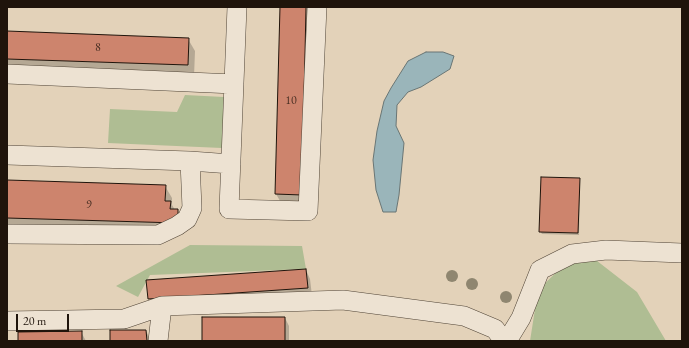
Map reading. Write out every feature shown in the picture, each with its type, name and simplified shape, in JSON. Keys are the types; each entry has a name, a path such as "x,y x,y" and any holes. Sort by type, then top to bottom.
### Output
{"lane":[{"path":"236,7 229,209 308,211 317,7"},
{"path":"7,74 234,84"},
{"path":"7,155 190,161 231,164"},
{"path":"7,234 158,235 177,226 187,219 192,208 190,161"},
{"path":"7,321 124,319 162,306 343,300 464,316 495,329 505,341 521,318 540,270 572,254 606,250 682,253"},
{"path":"158,341 162,306"}],"green space":[{"path":"185,95 224,97 222,148 108,143 110,109 177,112"},
{"path":"190,245 302,246 306,269 150,275 138,297 116,286"},
{"path":"592,257 637,292 666,341 530,341 538,290 566,263"}],"water":[{"path":"426,52 443,52 454,56 450,69 421,87 408,92 397,105 396,126 404,143 399,195 396,212 383,212 376,190 373,160 377,131 384,101 408,61"}],"building":[{"path":"280,7 306,7 302,195 275,194"},
{"path":"7,31 189,38 188,65 7,59"},
{"path":"541,177 580,178 578,233 539,232"},
{"path":"7,180 166,185 165,201 171,201 170,209 178,209 178,223 7,218"},
{"path":"306,269 308,288 148,299 146,280"},
{"path":"202,317 285,317 285,341 202,341"},
{"path":"110,330 146,330 147,341 110,341"},
{"path":"82,331 82,341 18,341 18,332"}]}
